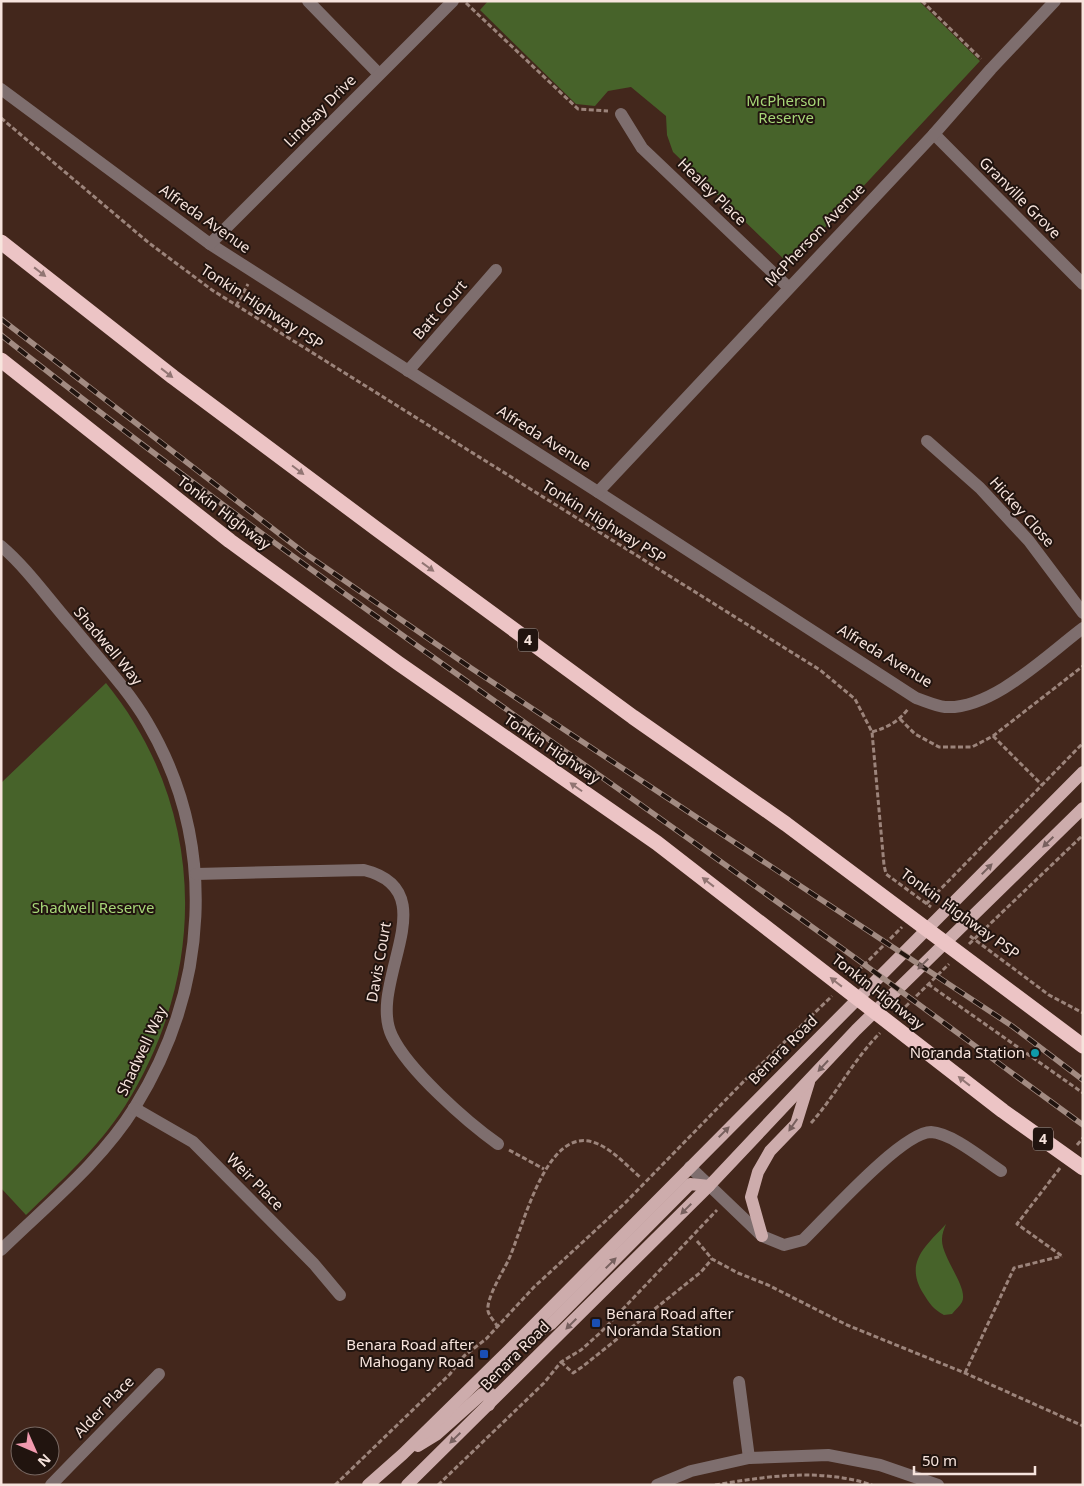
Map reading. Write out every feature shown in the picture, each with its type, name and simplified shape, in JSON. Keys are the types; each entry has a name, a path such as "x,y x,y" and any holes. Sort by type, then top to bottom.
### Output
{"highway":[{"name":"4","path":"1,242 173,377 378,530 625,712 786,824 1083,1046"},
{"name":"Tonkin Highway","path":"1,360 238,546 398,663 657,843 1003,1111 1083,1168"}],"main road":[{"name":"Benara Road","path":"368,1485 403,1454 508,1350 1083,772"},
{"name":"Benara Road","path":"407,1485 710,1186 856,1030 1083,808"},
{"path":"762,1236 751,1197 758,1172 770,1152 796,1124 809,1080"},
{"name":"Benara Road","path":"508,1350 551,1324 690,1184 710,1186"},
{"path":"403,1454 436,1436 482,1394 488,1392 491,1394 489,1405"}],"street":[{"path":"308,1 379,74"},
{"name":"Lindsay Drive","path":"210,244 453,1"},
{"name":"McPherson Avenue","path":"598,492 934,134 991,69 1055,1"},
{"name":"Alfreda Avenue","path":"1,89 210,244 916,698 945,707 972,704 992,697 1083,628"},
{"name":"Healey Place","path":"621,114 642,148 788,288"},
{"name":"Granville Grove","path":"934,134 1083,284"},
{"name":"Batt Court","path":"408,371 496,270"},
{"name":"Hickey Close","path":"927,441 980,488 1030,541 1083,613"},
{"name":"Shadwell Way","path":"1,546 113,675 147,722 178,794 190,838 196,874 197,901 192,954 182,1002 162,1056 134,1108 96,1158 1,1250"},
{"name":"Davis Court","path":"196,874 364,870 382,874 394,885 405,910 386,1009 391,1035 424,1078 474,1128 498,1144"},
{"name":"Weir Place","path":"134,1108 193,1142 314,1264 340,1295"},
{"path":"690,1167 762,1236 784,1245 803,1240 895,1151 917,1136 931,1132 945,1136 1002,1171"},
{"name":"Alder Place","path":"51,1485 159,1374"},
{"path":"739,1382 748,1458"},
{"path":"657,1485 691,1472 748,1458 828,1455 880,1465 938,1485"}],"path":[{"path":"464,1 578,109 599,109 621,114"},
{"path":"922,1 991,69"},
{"name":"Tonkin Highway PSP","path":"1,118 149,243 236,306 820,670 855,699 872,732 886,874 934,910"},
{"path":"236,306 254,272"},
{"path":"900,719 915,734 939,747 972,747 993,736 1083,666"},
{"path":"872,732 887,728 900,719 916,698"},
{"path":"993,736 1042,785"},
{"path":"924,906 1083,743"},
{"path":"966,947 1083,835"},
{"path":"850,979 904,926"},
{"name":"Tonkin Highway PSP","path":"966,933 1049,995 1083,1013"},
{"path":"897,1016 954,959"},
{"path":"928,984 1083,1093"},
{"path":"335,1485 450,1374 464,1356 498,1327 534,1287 625,1203 746,1079 836,992"},
{"path":"807,1127 827,1106 837,1087 884,1028"},
{"path":"1077,1146 1083,1138"},
{"path":"498,1327 488,1313 488,1304 509,1258 544,1169 565,1146 582,1141 597,1143 611,1151 640,1177"},
{"path":"498,1144 544,1169"},
{"path":"965,1373 1014,1268 1062,1256 1017,1224 1065,1161"},
{"path":"438,1485 544,1383 561,1362 601,1332 725,1202"},
{"path":"697,1241 712,1259 847,1325 965,1373 1083,1426"},
{"path":"561,1362 573,1373 582,1367 701,1272 712,1259"},
{"path":"715,1485 755,1478 812,1473 854,1478 872,1485"}],"green space":[{"name":"McPherson Reserve","path":"488,1 919,1 980,61 790,265 673,152 667,135 666,116 631,87 608,91 595,106 576,104 480,10"},
{"name":"Shadwell Reserve","path":"106,683 139,731 163,783 179,836 185,891 183,946 172,1001 152,1054 125,1106 91,1150 26,1215 1,1188 1,783"},
{"path":"946,1224 942,1235 943,1246 962,1289 963,1296 961,1304 952,1314 944,1315 927,1300 918,1282 916,1272 917,1263 925,1247"}],"railway":[{"path":"1,319 303,552 471,668 1012,1026 1083,1080"},
{"path":"1,335 101,413 305,565 822,934 1083,1125"}],"place":[{"name":"Noranda Station","path":"1035,1053"},
{"name":"Benara Road after Noranda Station","path":"596,1323"},
{"name":"Benara Road after Mahogany Road","path":"484,1354"}]}
